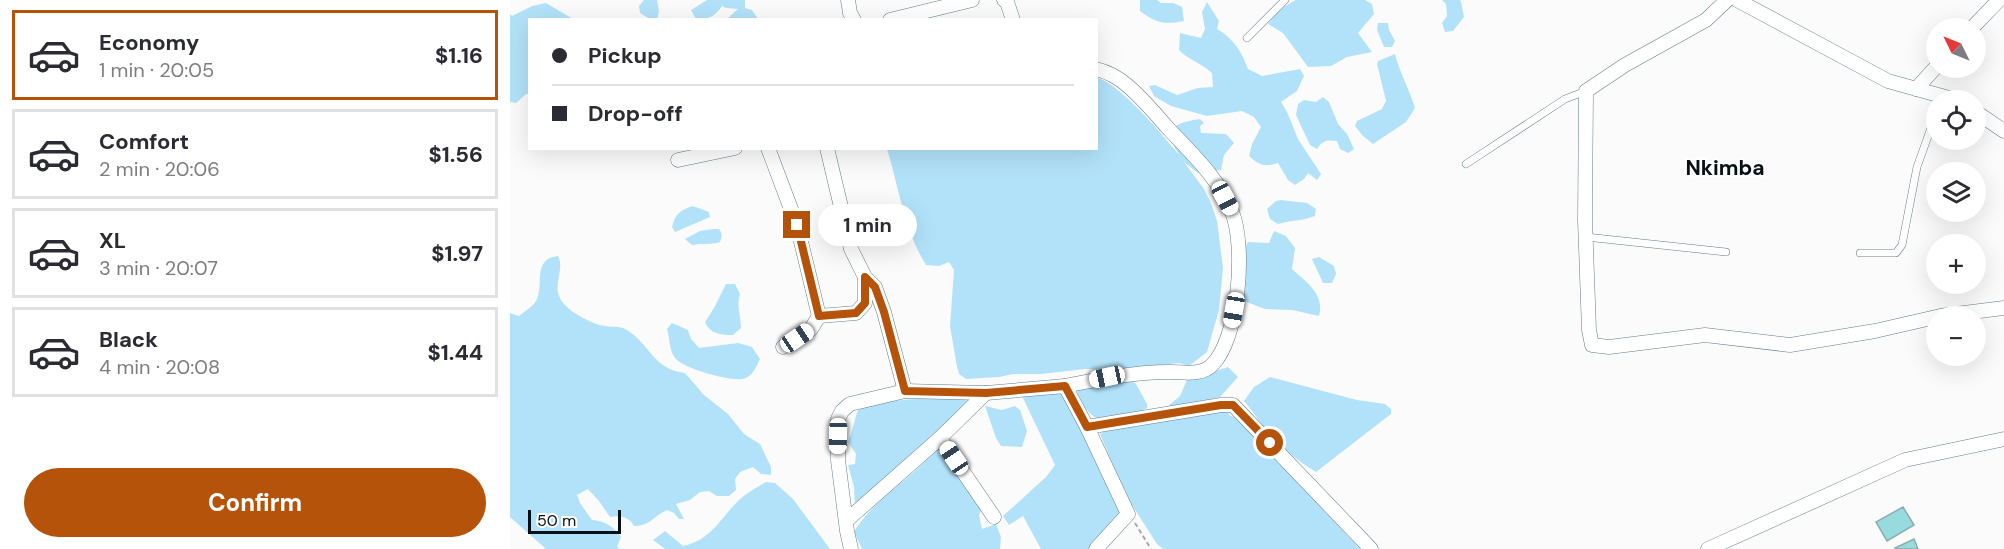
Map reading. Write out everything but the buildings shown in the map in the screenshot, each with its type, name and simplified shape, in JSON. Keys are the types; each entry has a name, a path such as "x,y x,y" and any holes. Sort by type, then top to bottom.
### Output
{"street":[{"path":"848,0 853,18"},
{"path":"898,18 972,0"},
{"path":"1004,0 1007,2 1012,18"},
{"path":"1727,0 1706,20 1625,65 1586,91 1586,237 1589,330 1592,345 1609,347 1705,335 1790,345 1875,332 1926,320"},
{"path":"1737,0 1888,81 1926,92"},
{"path":"1982,18 1999,0"},
{"path":"851,549 838,460 838,419 842,411 850,404 905,391 986,393 1065,386 1107,377 1144,373 1194,374 1211,367 1224,350 1230,332 1238,288 1239,244 1233,213 1217,184 1194,155 1128,86 1114,76 1098,70"},
{"path":"1916,89 1926,78"},
{"path":"1986,119 2004,131"},
{"path":"678,160 726,150"},
{"path":"769,150 797,225 819,316 811,329 783,347"},
{"path":"827,150 851,249 865,277 875,287 905,391"},
{"path":"819,316 856,313 865,303 865,277"},
{"path":"1986,310 2004,308"},
{"path":"1065,386 1128,514 1096,549"},
{"path":"846,520 940,438 986,393"},
{"path":"1087,427 1233,405 1371,549"},
{"path":"940,438 994,517"},
{"path":"1708,549 1905,460 2004,439"}],"lane":[{"path":"1246,38 1285,0"},
{"path":"1466,164 1565,99 1586,91"},
{"path":"1860,253 1896,253 1902,245 1917,167 1926,142"},
{"path":"1586,237 1726,252"}],"path":[{"path":"1128,514 1151,549"}],"shaded area":[{"path":"644,0 657,0 659,11 657,18 648,18 640,13 639,6"},
{"path":"707,0 745,0 745,8 752,10 757,18 728,18 738,9 722,6 708,18 695,18 691,10"},
{"path":"1140,0 1157,0 1161,3 1173,3 1182,7 1184,21 1165,23 1151,18 1140,11"},
{"path":"1296,0 1365,0 1372,4 1374,14 1358,33 1372,52 1347,57 1331,66 1308,67 1283,33 1268,24 1280,9"},
{"path":"1442,0 1460,0 1461,2 1464,17 1453,31 1445,32 1442,23 1447,16 1446,4"},
{"path":"1207,2 1219,21 1217,29 1236,46 1248,69 1262,76 1300,69 1304,76 1297,91 1281,102 1298,139 1321,174 1317,180 1308,173 1295,185 1288,180 1278,163 1263,165 1249,156 1252,144 1261,127 1254,117 1242,111 1207,116 1171,106 1154,96 1149,86 1155,85 1177,95 1198,88 1213,87 1212,73 1179,50 1180,33 1201,38 1205,29 1202,12"},
{"path":"546,3 571,18 528,18 528,94 516,103 510,102 510,14 512,16 532,6"},
{"path":"1378,23 1388,23 1395,41 1392,47 1384,47 1377,30"},
{"path":"1395,54 1415,108 1406,122 1373,144 1355,126 1357,121 1382,109 1386,101 1377,64 1378,61"},
{"path":"1098,78 1117,89 1129,100 1179,155 1167,133 1178,125 1190,121 1200,119 1204,123 1200,126 1201,133 1226,134 1234,143 1224,155 1221,170 1198,173 1184,162 1204,189 1211,203 1217,221 1223,268 1219,310 1207,352 1189,366 1179,363 1131,369 1085,369 966,379 959,374 950,326 954,270 949,262 939,266 926,265 907,223 887,150 1098,150"},
{"path":"1323,97 1329,102 1338,124 1347,134 1354,149 1348,153 1340,149 1337,141 1326,141 1317,149 1310,145 1296,115 1298,104 1304,100 1316,102"},
{"path":"1276,201 1307,203 1316,209 1315,216 1278,224 1270,219 1267,209"},
{"path":"693,206 709,212 710,217 675,232 672,227 677,216 681,211"},
{"path":"719,229 722,235 720,242 692,245 685,239 700,231"},
{"path":"1274,231 1286,236 1295,248 1292,269 1309,284 1317,295 1319,316 1292,310 1265,309 1241,300 1245,249 1248,242 1269,243"},
{"path":"558,256 560,267 558,291 564,304 578,315 594,323 623,328 639,340 665,366 685,373 704,395 728,414 744,434 760,444 771,467 771,475 761,474 753,467 740,472 735,479 736,490 729,496 717,496 709,491 700,492 690,500 676,504 684,519 679,519 667,510 640,526 634,526 624,517 610,517 588,489 577,495 592,520 605,523 618,533 621,537 617,547 620,549 546,549 510,517 510,313 519,316 534,304 539,293 542,267 550,258"},
{"path":"1319,257 1334,266 1336,274 1332,283 1323,283 1312,259"},
{"path":"726,284 735,284 740,294 741,328 733,335 713,331 705,322"},
{"path":"672,323 688,330 691,339 699,348 738,343 752,347 760,359 751,374 742,379 718,376 688,367 676,359 672,353 667,329"},
{"path":"1228,367 1238,377 1220,397 1162,411 1180,396 1187,380"},
{"path":"1270,377 1357,400 1385,404 1391,409 1391,414 1316,472 1292,456 1276,441 1244,401 1254,387"},
{"path":"1130,380 1136,384 1147,408 1112,420 1098,419 1093,416 1085,408 1077,392 1080,387"},
{"path":"1064,392 1101,474 1123,514 1089,549 1041,549 1023,516 1009,525 1003,516 1046,477 1055,465 1022,396"},
{"path":"966,397 971,400 855,509 854,487 848,465 855,464 856,454 848,442 858,411 876,403"},
{"path":"985,406 1002,410 1015,406 1020,410 1027,431 1022,447 1001,446"},
{"path":"1227,409 1229,415 1253,435 1360,549 1163,549 1157,544 1125,494 1100,434 1111,427 1135,427"},
{"path":"937,448 942,448 981,510 979,515 982,529 996,524 1001,537 1000,549 862,549 854,532 862,520"},
{"path":"766,482 775,483 793,499 830,549 665,549 653,540 665,531 683,546 701,539 741,498"}],"district":[{"name":"Nkimba","path":"1725,168"}],"route":[{"path":"797,225 819,316 856,313 865,303 865,277 875,287 905,391 986,393 1065,386 1087,427 1233,405 1270,443"}]}
